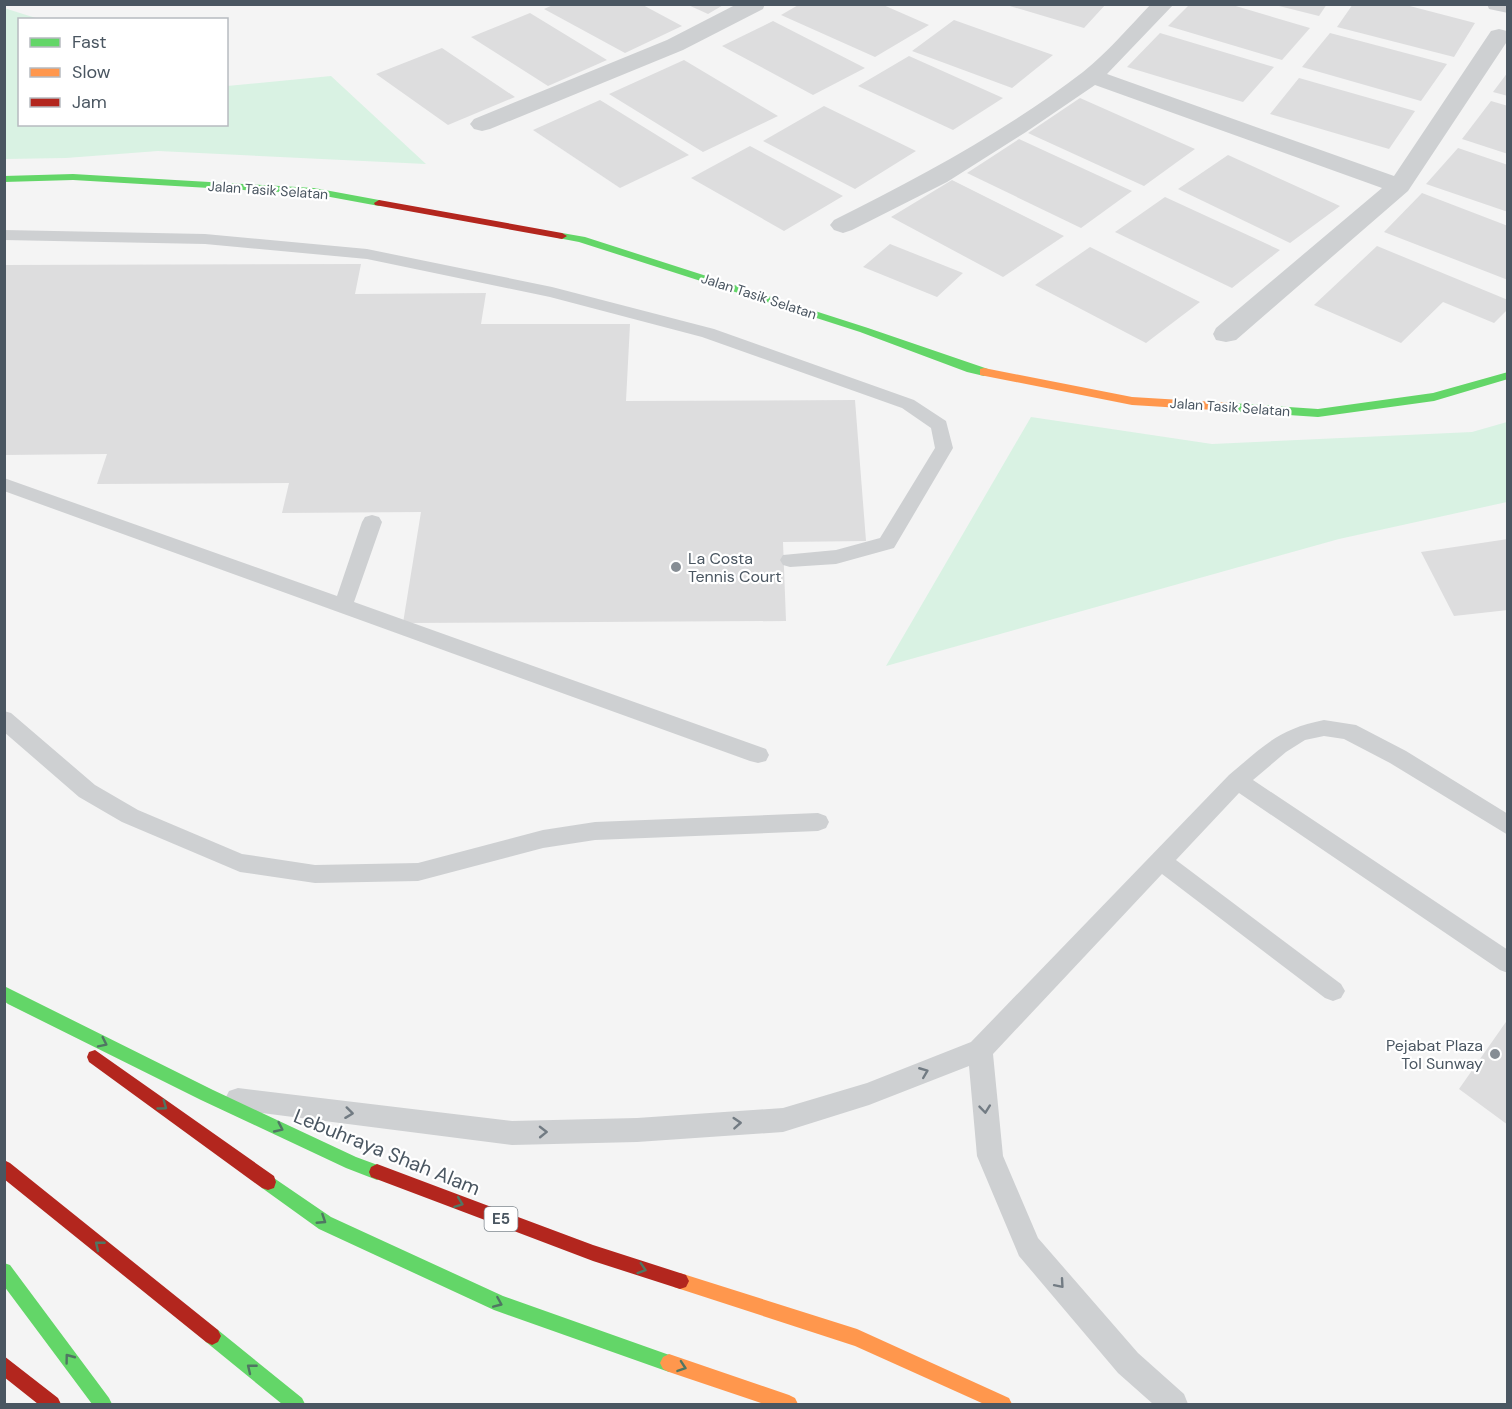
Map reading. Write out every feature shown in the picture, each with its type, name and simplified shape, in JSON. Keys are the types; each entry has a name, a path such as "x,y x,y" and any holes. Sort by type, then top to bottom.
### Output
{"main road":[{"name":"Jalan Tasik Selatan","path":"4,179 73,177 314,191 581,239 864,330 971,369 1132,401 1318,413 1434,396 1508,375"},
{"name":"Lebuhraya Shah Alam","path":"9,995 207,1095 352,1163 593,1253 857,1338 1003,1404"},
{"path":"9,995 325,1223 500,1304 789,1404"},
{"path":"4,1168 296,1404"},
{"path":"4,1271 104,1404"},
{"path":"4,1365 52,1404"}],"street":[{"path":"482,124 675,45 755,4"},
{"path":"843,225 938,177 1018,127 1092,76 1164,4"},
{"path":"1497,4 1508,8"},
{"path":"1226,334 1399,186 1499,36"},
{"path":"1092,76 1399,186"}],"lane":[{"path":"4,235 205,239 367,254 552,292 708,333 908,404 940,425 944,448 887,543 836,557 790,561"},
{"path":"4,484 758,754"},
{"path":"343,606 372,522"},
{"path":"4,718 87,791 130,816 240,863 315,874 418,872 543,839 595,831 818,822"},
{"path":"207,1095 512,1133 637,1130 783,1120 869,1094 980,1050 1237,781 1278,746 1300,733 1324,728 1348,731 1398,757 1508,826"},
{"path":"1237,781 1508,963"},
{"path":"1160,860 1333,991"},
{"path":"980,1050 990,1156 1028,1247 1128,1363 1174,1404"}],"green space":[{"path":"4,8 36,18 18,18 18,126 228,126 228,86 331,76 426,164 158,151 66,158 5,159"},
{"path":"1031,417 1212,444 1472,432 1507,422 1507,502 1339,539 886,666"}],"building":[{"path":"555,4 641,4 682,26 625,53 544,9"},
{"path":"686,4 725,4 708,14"},
{"path":"800,4 881,4 929,25 875,57 781,15"},
{"path":"1003,4 1106,4 1084,28"},
{"path":"1190,4 1229,4 1310,28 1282,60 1168,26"},
{"path":"1271,4 1327,4 1319,16"},
{"path":"1353,4 1402,4 1475,23 1454,57 1337,27"},
{"path":"530,13 607,60 548,86 471,37"},
{"path":"954,20 1053,55 1012,88 912,51"},
{"path":"773,21 865,68 813,95 722,46"},
{"path":"1160,33 1274,67 1243,102 1127,67"},
{"path":"1330,33 1447,64 1421,101 1302,67"},
{"path":"442,48 515,97 448,125 376,74"},
{"path":"909,56 1003,98 953,130 858,86"},
{"path":"684,60 778,116 703,152 609,94"},
{"path":"1508,72 1508,96 1493,92"},
{"path":"1299,78 1415,111 1389,149 1270,114"},
{"path":"1080,98 1195,149 1144,186 1028,133"},
{"path":"600,100 689,155 620,188 533,130"},
{"path":"1491,101 1508,106 1508,154 1462,139"},
{"path":"824,106 916,151 855,189 763,141"},
{"path":"1019,139 1132,191 1081,228 967,173"},
{"path":"750,146 843,196 784,231 691,178"},
{"path":"1458,148 1508,165 1508,212 1426,184"},
{"path":"1228,155 1340,206 1290,243 1178,189"},
{"path":"952,180 1064,236 1003,277 891,217"},
{"path":"1422,193 1508,226 1508,280 1384,232"},
{"path":"1165,197 1280,250 1232,288 1115,232"},
{"path":"890,244 963,273 937,297 863,267"},
{"path":"1377,246 1508,300 1508,309 1494,323 1443,302 1401,343 1314,305"},
{"path":"1090,247 1200,302 1146,343 1035,285"},
{"path":"361,264 355,294 486,293 481,324 630,324 626,401 855,400 866,541 783,542 786,621 403,623 421,512 282,513 289,483 97,484 107,454 4,455 4,265"},
{"path":"1508,539 1508,610 1454,616 1421,552"},
{"name":"Pejabat Plaza Tol Sunway","path":"1508,1019 1508,1125 1459,1089"}],"traffic: fast":[{"path":"4,179 73,177 314,191 379,203"},
{"path":"562,236 581,239 864,330 984,372"},
{"path":"1231,407 1318,413 1434,397 1508,375"},
{"path":"4,992 13,999 207,1095 352,1163 377,1172"},
{"path":"268,1182 325,1223 500,1304 669,1363"},
{"path":"4,1271 103,1404"},
{"path":"212,1336 296,1404"}],"traffic: slow":[{"path":"984,372 1132,401 1231,407"},
{"path":"680,1281 857,1338 1003,1404"},
{"path":"669,1363 789,1404"}],"traffic: jam":[{"path":"379,203 562,236"},
{"path":"95,1057 268,1182"},
{"path":"4,1168 212,1336"},
{"path":"377,1172 593,1253 680,1281"},
{"path":"4,1365 52,1404"}],"place":[{"name":"La Costa Tennis Court","path":"676,567"},
{"name":"Pejabat Plaza Tol Sunway","path":"1495,1054"}]}
